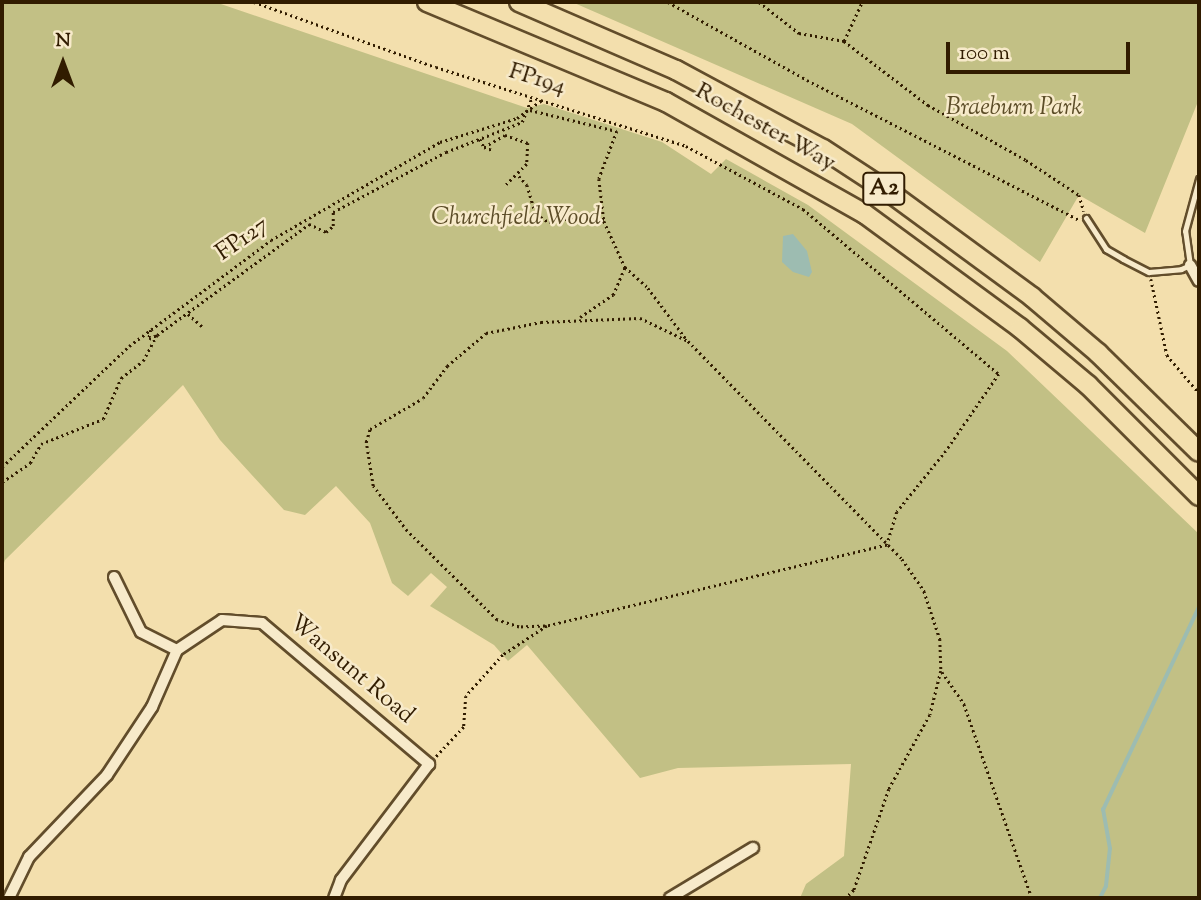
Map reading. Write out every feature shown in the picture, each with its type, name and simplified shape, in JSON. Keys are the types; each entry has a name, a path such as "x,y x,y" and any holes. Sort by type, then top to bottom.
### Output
{"highway":[{"name":"Rochester Way","path":"427,2 666,102 745,142 865,214 1010,320 1088,385 1199,496"},
{"name":"Rochester Way","path":"519,2 688,76 823,149 892,194 1041,305 1098,353 1199,452"}],"street":[{"path":"1190,265 1199,281"},
{"path":"9,898 29,857 107,775 152,707 177,650 141,632 114,577"},
{"name":"Wansunt Road","path":"177,650 222,620 262,623 429,764"},
{"path":"334,898 341,880 429,764"},
{"path":"670,898 753,848"}],"lane":[{"path":"1086,218 1106,248 1149,272 1190,265 1185,230 1197,194 1199,178"}],"path":[{"name":"FP194","path":"254,2 532,97 686,146 803,209 999,374 946,451 897,512 887,545"},
{"path":"668,2 807,80 1092,227"},
{"path":"759,2 799,33 844,41 928,105 1026,160 1079,195 1086,218"},
{"path":"844,41 862,2"},
{"path":"151,330 149,339 188,314 309,224 326,232 333,226 333,212 480,139 522,122 530,110 532,97"},
{"name":"FP127","path":"2,467 151,330 271,240 440,142 530,110 542,100"},
{"path":"530,110 617,131 599,178 604,221 625,267 648,288 688,341 887,545 924,591 940,639 941,671 930,715 889,789 858,878 846,898"},
{"path":"484,147 505,135 528,144 527,164 519,176 505,186"},
{"path":"480,139 484,147 492,150"},
{"path":"519,176 527,185 536,214 549,222 581,217 604,221"},
{"path":"578,318 613,295 625,267"},
{"path":"1149,272 1167,355 1199,393"},
{"path":"188,314 203,327"},
{"path":"688,341 640,318 578,318 486,333 447,366 423,398 370,429 366,442 373,486 407,531 497,620 519,627 547,626 887,545"},
{"path":"2,482 30,463 41,444 103,419 121,379 144,361 158,335"},
{"path":"429,764 464,727 466,696 503,654 547,626"},
{"path":"941,671 964,704 1032,898"}],"green space":[{"name":"Churchfield Wood","path":"2,2 215,2 527,108 544,104 662,142 711,174 726,159 808,205 1007,351 1199,534 1199,898 800,898 806,884 844,856 851,764 678,768 640,778 527,645 508,661 494,645 430,606 447,587 431,573 408,596 392,583 370,523 336,486 305,515 284,510 220,440 183,385 5,560 2,569"},
{"name":"Braeburn Park","path":"572,2 1199,2 1199,99 1145,233 1079,195 1040,262 852,124"}],"water":[{"path":"793,234 807,251 812,272 809,277 793,272 782,262 783,236"}],"waterway":[{"path":"1100,898 1106,886 1110,849 1103,810 1199,607"}]}
